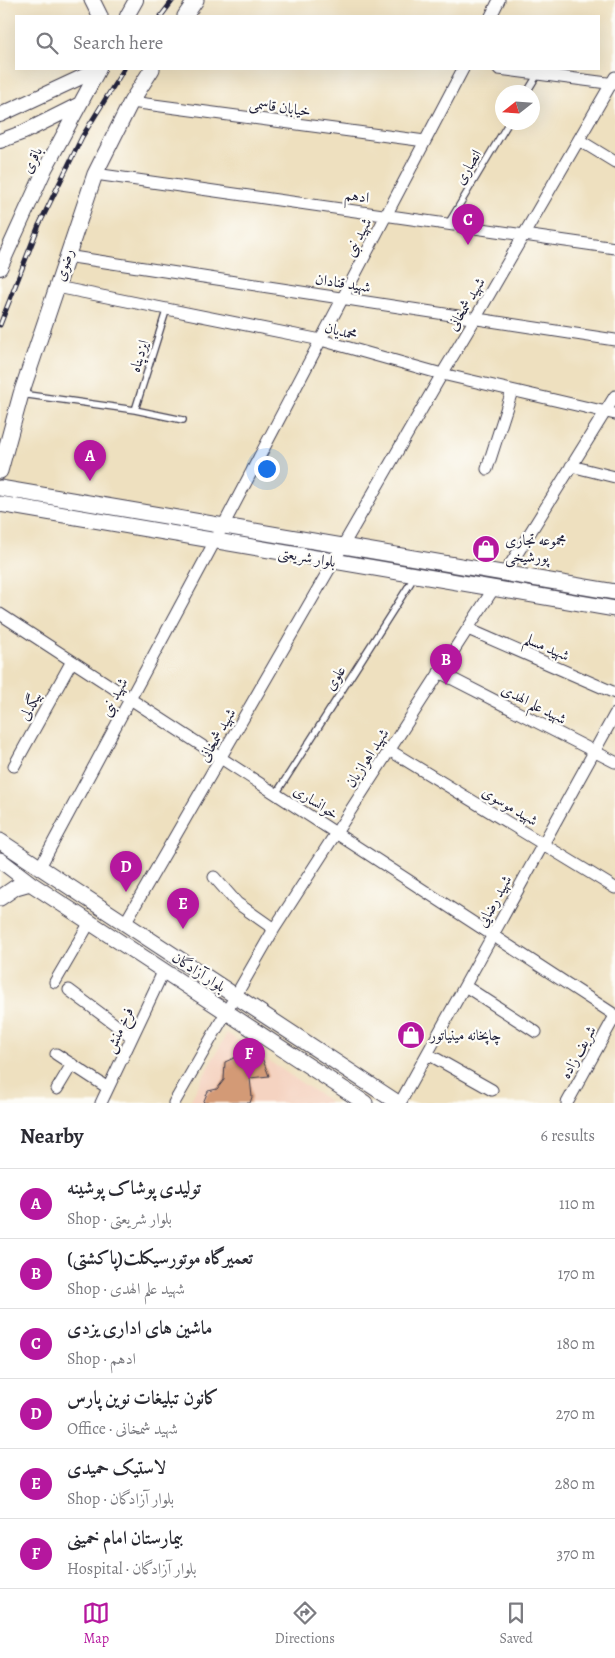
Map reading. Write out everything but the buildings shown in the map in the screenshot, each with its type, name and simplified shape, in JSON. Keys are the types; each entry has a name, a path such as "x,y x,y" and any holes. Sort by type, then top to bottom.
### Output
{"main road":[{"path":"92,0 100,15"},
{"path":"186,15 196,0"},
{"name":"رضوی","path":"0,471 21,394 95,174 131,102 151,70"},
{"name":"بلوار شریعتی","path":"0,488 615,592"},
{"name":"بلوار شریعتی","path":"0,504 615,609"},
{"name":"بلوار آزادگان","path":"0,841 399,1103"},
{"name":"بلوار آزادگان","path":"0,860 30,883 226,1011 356,1100"},
{"path":"0,898 16,887 30,883"}],"street":[{"path":"128,15 136,0"},
{"path":"492,15 499,0"},
{"path":"0,115 97,70"},
{"name":"باقری","path":"0,268 44,169 98,70"},
{"name":"شهید نبی","path":"40,867 223,526 462,70"},
{"path":"507,70 614,82"},
{"name":"شهید شمخانی","path":"125,923 442,374 614,82"},
{"name":"خیابان قاسمی","path":"131,102 425,141"},
{"path":"0,141 24,132 80,104"},
{"path":"579,140 615,162"},
{"name":"ادهم","path":"95,174 615,248"},
{"name":"شهید قنادان","path":"66,256 615,340"},
{"name":"محمدیان","path":"57,287 321,340 442,374 610,413"},
{"path":"487,469 512,391"},
{"path":"505,573 571,466 610,413 615,396"},
{"path":"571,466 615,477"},
{"name":"شهید اهوازیان","path":"226,1011 274,928 494,588"},
{"name":"خوانساری","path":"0,614 615,1015"},
{"name":"شهید مسلم","path":"468,628 615,693"},
{"name":"بیگدلی","path":"14,766 72,661"},
{"name":"شهید علم الهدی","path":"439,672 615,762"},
{"name":"شهید رضایی","path":"399,1103 428,1054 615,714"},
{"name":"شهید موسوی","path":"389,750 615,888"},
{"path":"214,877 237,903 274,928"},
{"path":"55,982 90,922"},
{"name":"فرخ منش","path":"101,1103 164,970"},
{"path":"465,986 536,1032"},
{"path":"69,990 132,1037"},
{"path":"174,1103 226,1011"},
{"name":"شریف زاده","path":"566,1103 615,1015"},
{"path":"56,1054 108,1088"},
{"path":"428,1054 492,1090"},
{"path":"57,1089 72,1064"}],"lane":[{"path":"531,85 538,74"},
{"name":"انصاری","path":"448,224 504,130"},
{"name":"ایزدپناه","path":"135,410 167,308"},
{"path":"21,394 135,410 183,420"},
{"name":"علوی","path":"276,794 416,575"}],"shaded area":[{"path":"227,1033 332,1103 189,1103"}],"railway":[{"path":"162,15 173,0"},
{"path":"0,325 39,225 82,137 123,70"}],"place":[{"name":"ماشین های اداری یزدی","path":"468,245"},
{"name":"تولیدی پوشاک پوشینه","path":"90,481"},
{"name":"مجموعه تجاری پورشیخی","path":"486,549"},
{"name":"تعمیرگاه موتورسیکلت(پاکشتی)","path":"446,685"},
{"name":"کانون تبلیغات نوین پارس","path":"126,892"},
{"name":"لاستیک حمیدی","path":"183,929"},
{"name":"چاپخانه مینیاتور","path":"411,1035"},
{"name":"بیمارستان امام خمینی","path":"249,1079"}]}
